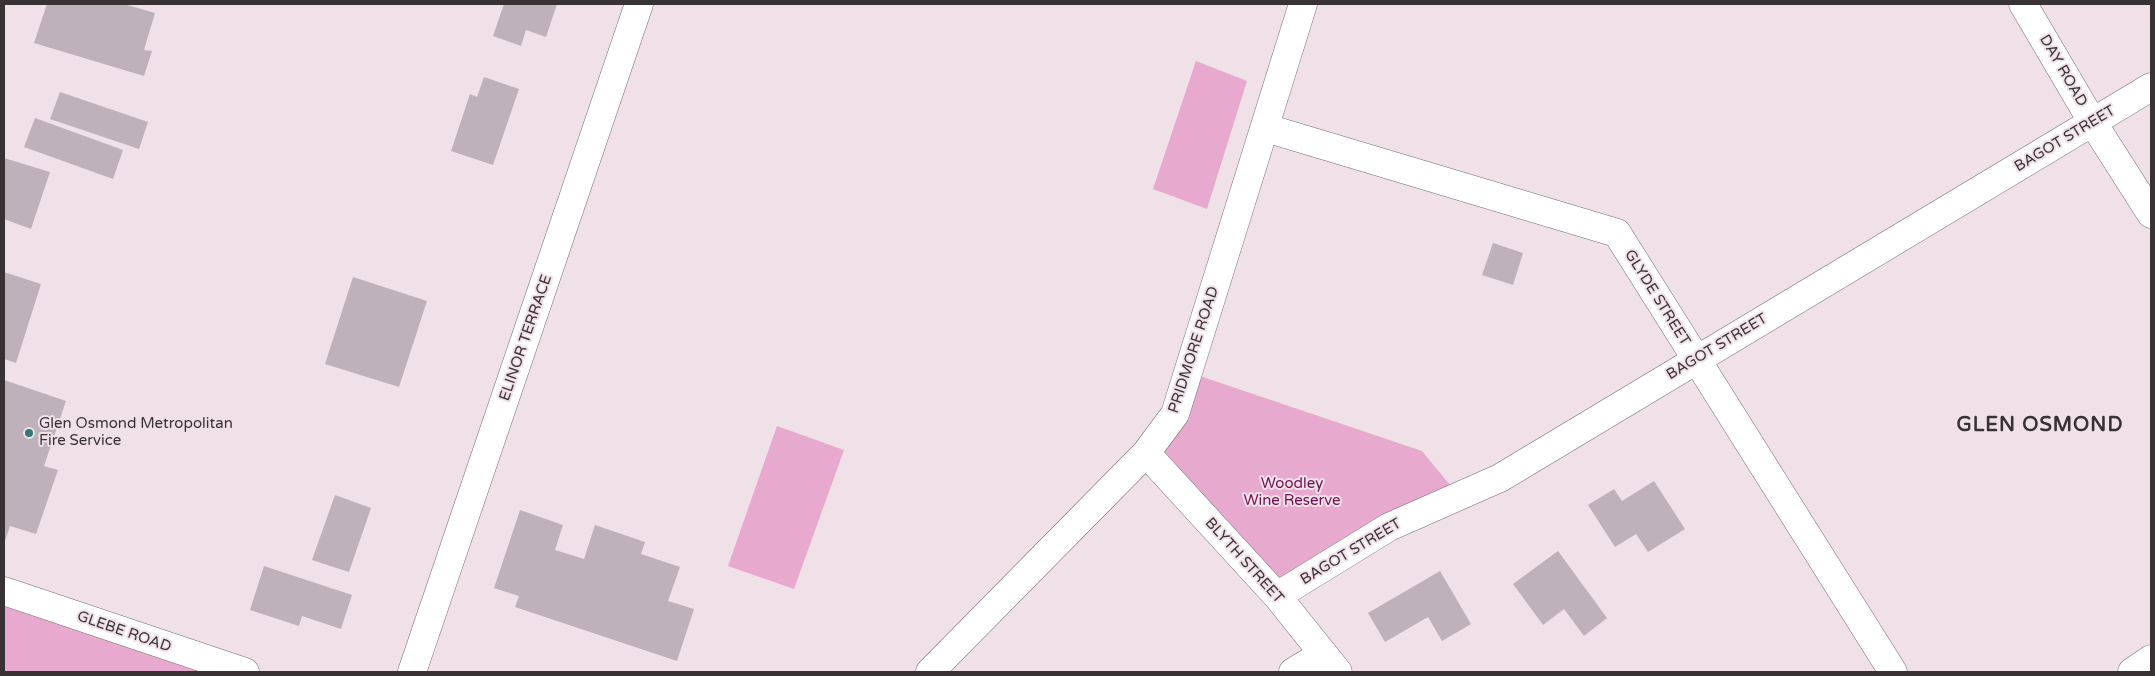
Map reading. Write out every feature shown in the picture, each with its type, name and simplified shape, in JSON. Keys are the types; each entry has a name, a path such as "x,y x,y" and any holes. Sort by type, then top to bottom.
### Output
{"street":[{"name":"ELINOR TERRACE","path":"412,672 639,4"},
{"name":"PRIDMORE ROAD","path":"930,672 1146,453 1175,414 1266,128 1303,4"},
{"name":"DAY ROAD","path":"2024,4 2093,123 2151,214"},
{"name":"BAGOT STREET","path":"1277,596 1389,527 1500,478 2151,87"},
{"name":"GLYDE STREET","path":"1266,128 1617,233 1892,672"},
{"name":"BLYTH STREET","path":"1146,453 1277,596 1330,663"},
{"name":"GLEBE ROAD","path":"4,591 245,672"},
{"path":"2132,672 2151,659"},
{"path":"1293,672 1330,663"}],"green space":[{"path":"1196,61 1247,81 1207,209 1153,189"},
{"name":"Woodley Wine Reserve","path":"1188,372 1422,451 1459,496 1277,596 1146,453"},
{"path":"777,426 844,450 794,589 728,566"},
{"path":"4,591 245,672 4,672"}],"building":[{"path":"47,4 124,4 155,13 144,50 152,51 144,76 34,43"},
{"path":"504,4 557,4 546,37 526,30 521,46 493,36"},
{"path":"484,77 519,89 493,165 451,151 470,94 477,97"},
{"path":"60,92 148,122 139,149 50,119"},
{"path":"35,118 123,150 113,179 24,147"},
{"path":"4,158 50,172 31,229 4,219"},
{"path":"1493,243 1523,253 1513,285 1482,275"},
{"path":"4,272 41,284 16,363 4,359"},
{"path":"353,277 427,301 399,387 325,364"},
{"name":"Glen Osmond Metropolitan Fire Service","path":"4,380 66,401 44,466 58,470 36,534 10,526 4,544"},
{"path":"1654,481 1685,529 1648,552 1636,534 1615,547 1588,505 1614,489 1622,501"},
{"path":"335,495 371,508 349,572 312,560"},
{"path":"520,510 563,525 555,550 584,559 595,525 645,542 641,554 680,567 668,601 694,609 677,661 515,607 519,596 494,588"},
{"path":"1558,551 1607,618 1584,636 1564,609 1543,625 1513,584"},
{"path":"264,566 352,595 341,629 302,616 299,626 250,610"},
{"path":"1440,571 1471,624 1442,641 1428,617 1385,642 1368,613"}],"place":[{"name":"Glen Osmond Metropolitan Fire Service","path":"29,433"}],"district":[{"name":"GLEN OSMOND","path":"2040,426"}]}
